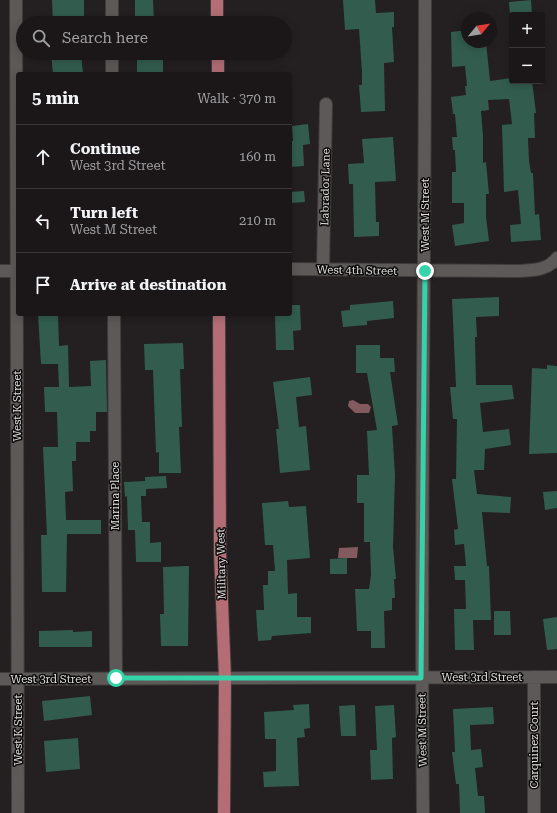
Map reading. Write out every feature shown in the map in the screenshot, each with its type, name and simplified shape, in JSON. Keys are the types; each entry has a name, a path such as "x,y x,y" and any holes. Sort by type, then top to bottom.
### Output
{"main road":[{"path":"217,0 218,16"},
{"path":"218,60 218,72"},
{"name":"Military West","path":"218,316 220,552 225,678 224,813"}],"street":[{"name":"West K Street","path":"16,0 16,16"},
{"path":"112,0 112,16"},
{"name":"West M Street","path":"423,813 421,678 425,271 425,0"},
{"name":"West K Street","path":"16,60 16,72"},
{"path":"112,60 112,72"},
{"name":"Labrador Lane","path":"323,269 326,104"},
{"name":"West 4th Street","path":"292,269 520,271 544,268 553,264 557,258"},
{"path":"0,271 16,271"},
{"name":"West K Street","path":"17,316 18,813"},
{"name":"Marina Place","path":"114,316 116,678"},
{"name":"Carquinez Court","path":"534,677 534,813"},
{"name":"West 3rd Street","path":"0,679 557,677"}],"shaded area":[{"path":"353,400 360,404 368,404 371,407 369,413 355,413 348,406 349,401"},
{"path":"358,547 357,558 338,558 339,548"}],"building":[{"path":"52,0 84,0 84,16 53,16"},
{"path":"135,0 153,0 154,16 135,16"},
{"path":"343,0 375,0 376,13 394,12 394,27 392,27 394,62 384,63 385,111 361,112 359,85 362,85 362,72 359,29 345,30"},
{"path":"531,0 532,12 510,12 509,2"},
{"path":"461,31 461,48 487,48 490,81 509,78 509,84 532,84 536,113 534,113 535,138 528,138 529,161 531,173 533,173 535,215 539,214 541,240 511,242 510,225 521,224 518,190 504,192 502,125 512,124 509,99 488,100 489,110 481,111 483,163 486,162 489,194 486,194 486,217 489,241 455,246 452,225 464,223 464,203 452,203 452,172 456,172 455,150 453,150 452,137 457,137 455,114 453,114 451,97 466,95 465,86 467,86 465,66 452,67 451,32"},
{"path":"52,60 82,60 83,72 53,72"},
{"path":"137,60 163,60 163,72 137,72"},
{"path":"308,124 310,144 303,145 304,166 292,167 292,126"},
{"path":"393,137 396,181 375,182 376,222 379,222 379,236 354,237 353,184 349,184 348,164 364,163 362,139"},
{"path":"304,191 305,202 292,203 292,192"},
{"path":"499,297 499,316 476,317 476,385 512,385 514,399 480,403 483,432 509,429 511,445 485,449 484,470 474,470 477,494 511,497 510,513 482,512 487,566 489,566 491,620 473,620 474,650 455,650 454,609 466,609 465,580 455,580 454,566 466,566 464,544 455,545 454,530 458,529 452,479 456,479 457,419 453,419 450,387 456,387 452,299"},
{"path":"393,301 394,318 367,321 367,325 343,327 341,311 350,310 350,305"},
{"path":"292,305 300,305 301,330 293,331 294,350 276,350 275,316 292,316"},
{"path":"38,316 58,316 59,346 68,345 69,387 91,386 90,361 106,360 107,412 96,412 96,431 90,431 90,442 76,442 76,461 72,461 73,491 65,492 66,520 101,520 101,534 67,534 66,592 42,592 41,535 47,535 43,447 58,447 57,412 45,412 44,387 59,387 58,364 41,364"},
{"path":"183,343 184,369 180,369 182,427 179,427 181,473 159,473 159,452 156,453 153,370 145,370 144,344"},
{"path":"356,345 380,345 380,358 394,358 395,372 390,372 398,425 392,426 395,475 393,547 396,579 394,579 395,598 392,598 392,610 384,611 385,648 371,648 371,631 357,631 355,589 369,589 371,575 370,542 364,542 364,503 357,503 357,475 369,475 367,431 377,430 367,373 356,373"},
{"path":"547,365 557,366 557,453 529,454 532,368 547,369"},
{"path":"310,377 312,395 296,397 299,427 306,426 310,470 280,473 276,429 279,429 273,382"},
{"path":"166,476 167,488 146,489 146,496 141,496 142,522 150,522 150,543 161,542 161,562 136,562 135,530 128,530 127,496 125,497 124,482 145,481 145,477"},
{"path":"557,491 557,508 545,510 543,492"},
{"path":"288,501 289,507 306,506 310,558 287,560 288,594 297,593 297,617 311,617 311,633 272,636 271,640 258,641 256,610 264,610 263,585 268,585 268,571 275,571 273,545 265,545 262,503"},
{"path":"347,558 347,574 330,574 330,559"},
{"path":"189,566 188,646 161,646 160,614 164,614 163,567"},
{"path":"494,611 510,611 511,635 494,635"},
{"path":"557,617 557,649 547,650 543,619"},
{"path":"73,630 73,632 92,631 92,647 39,647 39,631"},
{"path":"90,696 92,715 44,721 42,701"},
{"path":"309,704 310,728 304,729 305,737 297,738 299,786 264,787 263,772 276,771 276,739 265,739 264,712 294,710 293,705"},
{"path":"355,705 356,736 341,736 339,706"},
{"path":"394,705 396,737 392,738 393,779 371,780 370,750 377,750 375,706"},
{"path":"493,707 494,724 470,725 471,750 481,749 483,767 475,768 478,796 484,796 485,813 460,813 459,784 456,784 452,752 455,752 453,709"},
{"path":"78,738 80,769 46,772 44,741"}],"route":[{"path":"116,678 421,678 425,271"}]}
